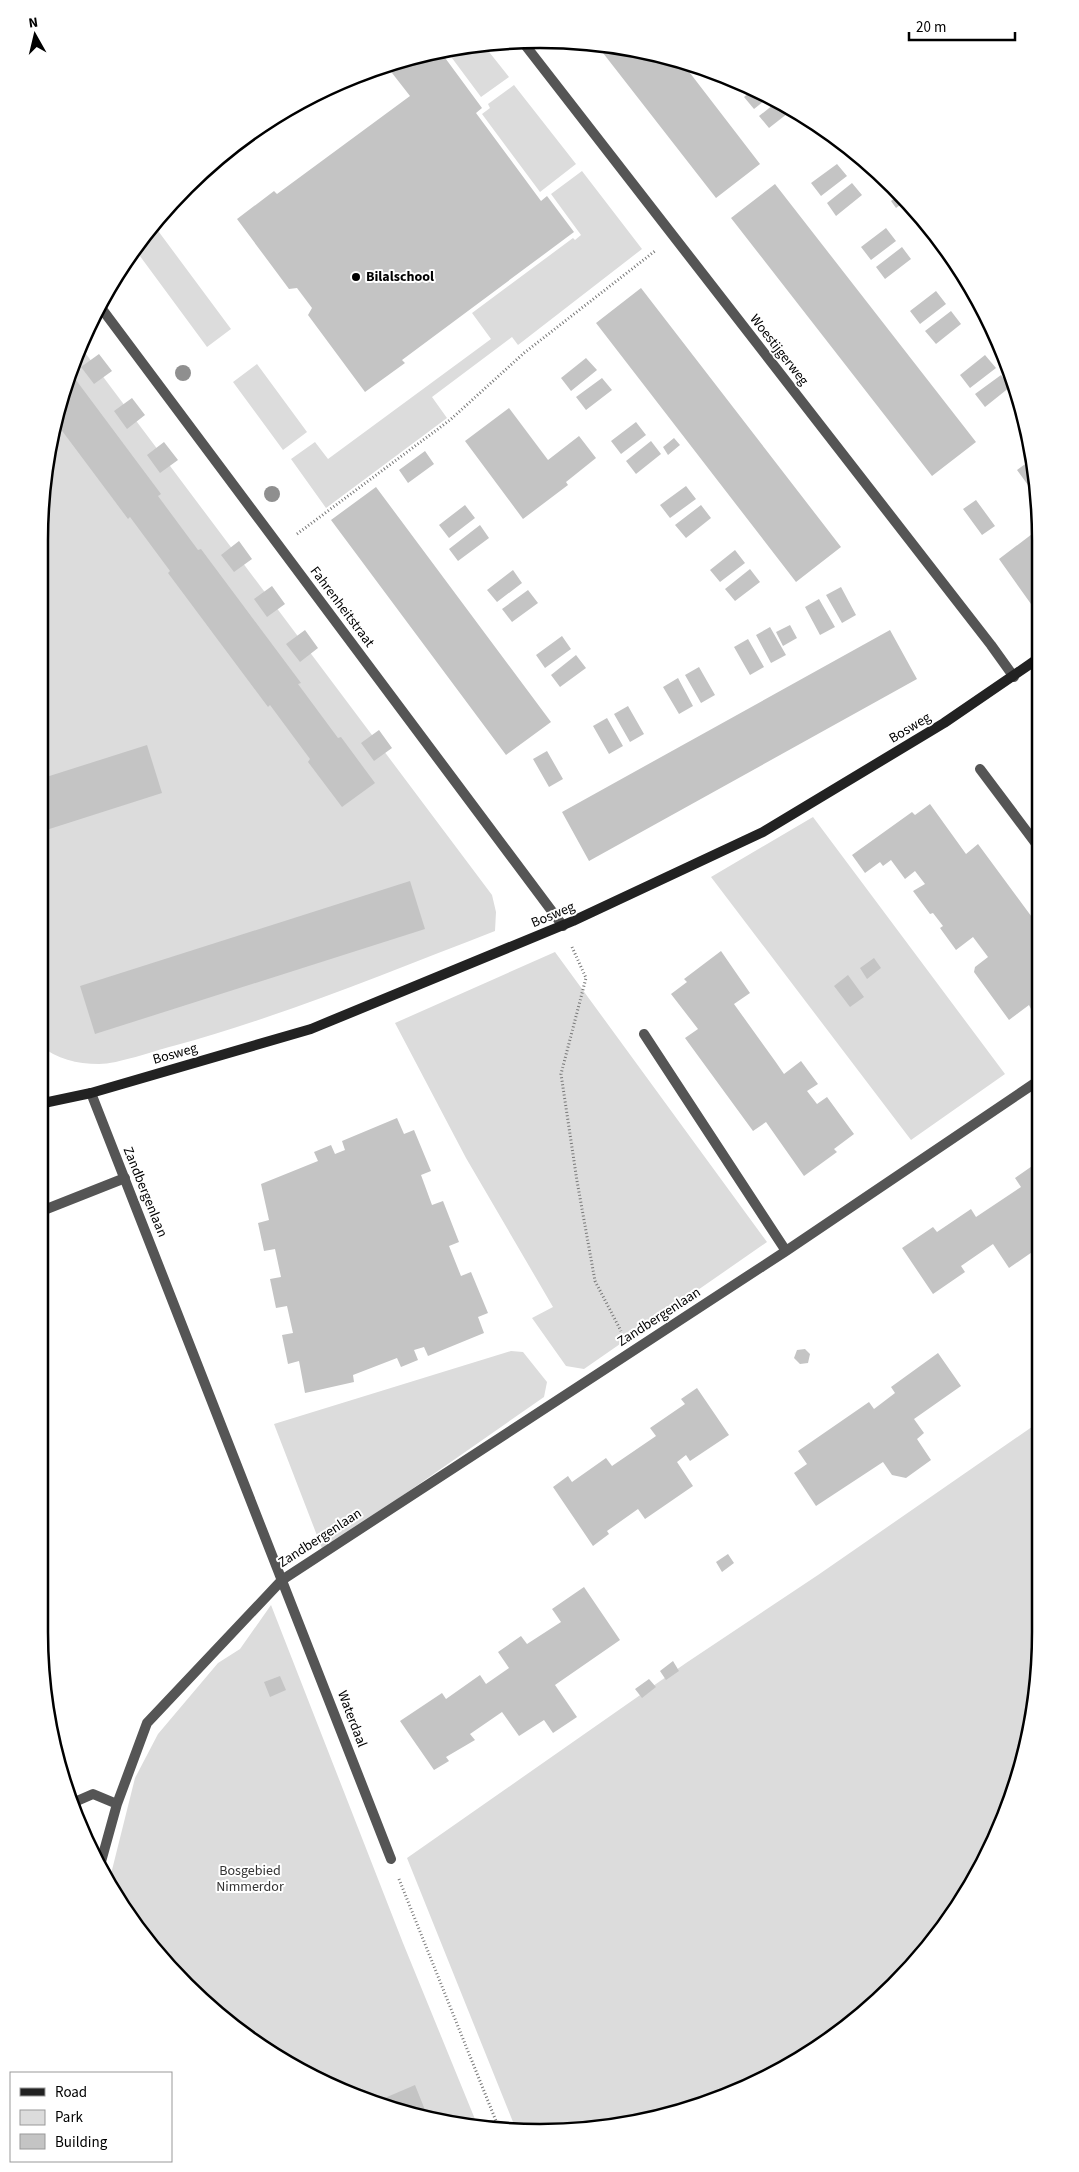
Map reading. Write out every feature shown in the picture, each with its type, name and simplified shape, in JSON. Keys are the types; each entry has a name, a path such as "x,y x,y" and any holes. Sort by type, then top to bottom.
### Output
{"street":[{"name":"Woestijgerweg","path":"527,48 1014,677"},
{"name":"Fahrenheitstraat","path":"104,311 563,926"},
{"name":"Bosweg","path":"48,1101 91,1093 311,1029 563,926 763,832 944,724 1032,663"},
{"path":"980,769 1032,838"},
{"path":"644,1034 786,1251"},
{"name":"Zandbergenlaan","path":"91,1093 282,1580 786,1251 1032,1085"},
{"path":"48,1208 124,1178"},
{"path":"102,1858 117,1804 147,1723 282,1580"},
{"name":"Waterdaal","path":"282,1580 391,1859"},
{"path":"78,1801 93,1794 117,1804"}],"path":[{"path":"279,547 450,420 524,353 674,237"},
{"path":"563,926 586,978 561,1074 577,1181 595,1281 632,1352"},
{"path":"391,1859 496,2122"}],"green space":[{"path":"488,51 509,77 481,97 450,56"},
{"path":"514,85 576,164 540,192 482,114 490,108 488,104"},
{"path":"582,171 642,249 518,345 512,337 432,397 447,418 326,508 291,459 315,442 328,459 491,339 472,313 573,238 575,240 581,235 551,194"},
{"path":"157,230 231,329 207,347 139,254"},
{"path":"85,352 492,895 496,912 495,931 255,1021 125,1060 107,1063 83,1063 67,1060 48,1051 49,507 52,475 64,412"},
{"path":"257,364 307,432 283,450 233,382"},
{"path":"813,817 1005,1074 911,1140 711,877"},
{"path":"555,952 767,1242 584,1369 566,1366 532,1318 553,1307 466,1158 395,1023"},
{"path":"511,1351 523,1352 547,1382 544,1397 323,1551 274,1424"},
{"path":"1032,1427 1032,1632 1027,1697 1015,1760 1005,1791 994,1821 966,1879 930,1932 887,1980 839,2023 786,2059 728,2087 667,2108 604,2120 572,2123 513,2123 407,1858 686,1663 818,1575"},
{"name":"Bosgebied Nimmerdor","path":"271,1605 403,1943 475,2120 412,2108 351,2087 293,2059 266,2042 215,2002 170,1957 130,1906 111,1874 135,1778 158,1734 218,1663 240,1649"}],"building":[{"path":"602,52 667,64 688,71 760,164 716,198"},
{"path":"444,57 482,108 476,113 541,201 547,196 574,232 402,360 405,363 365,392 308,315 312,308 297,288 289,289 237,219 274,191 277,194 410,96 390,71"},
{"path":"748,94 763,101 754,109 744,97"},
{"path":"772,106 787,114 769,128 759,116"},
{"path":"837,164 847,176 821,196 811,183"},
{"path":"852,183 862,195 836,216 827,203"},
{"path":"775,184 976,442 932,476 731,218"},
{"path":"894,199 900,205 896,208 891,201"},
{"path":"886,228 896,241 871,260 861,247"},
{"path":"902,247 911,259 885,279 876,267"},
{"path":"641,288 841,547 796,582 596,323"},
{"path":"936,291 946,304 920,324 910,311"},
{"path":"951,311 961,324 936,344 925,331"},
{"path":"99,354 112,371 94,384 81,367"},
{"path":"985,355 996,368 970,388 960,375"},
{"path":"586,358 597,370 571,391 561,378"},
{"path":"1001,375 1008,389 985,407 975,394"},
{"path":"602,378 612,390 586,410 576,397"},
{"path":"75,379 161,494 158,496 198,550 201,549 301,683 298,684 338,738 341,737 375,783 342,807 308,762 310,759 270,705 268,707 168,573 170,571 130,517 128,519 60,429"},
{"path":"132,398 145,415 127,429 114,411"},
{"path":"509,408 548,460 579,436 596,458 566,482 568,485 523,519 465,441"},
{"path":"636,422 646,435 621,454 611,441"},
{"path":"674,438 680,445 668,455 663,447"},
{"path":"651,441 661,454 636,474 626,461"},
{"path":"164,442 178,460 160,473 147,455"},
{"path":"425,451 434,464 408,483 399,470"},
{"path":"1025,464 1028,485 1017,470"},
{"path":"686,486 696,499 670,518 660,505"},
{"path":"376,487 551,722 506,755 331,520"},
{"path":"976,500 995,526 982,535 963,509"},
{"path":"465,505 475,518 449,538 439,525"},
{"path":"701,505 711,518 686,538 675,525"},
{"path":"480,525 489,538 458,561 449,549"},
{"path":"1032,534 1031,604 999,559"},
{"path":"239,541 252,559 234,572 221,555"},
{"path":"735,550 745,563 720,582 710,570"},
{"path":"750,569 760,582 735,601 725,589"},
{"path":"513,570 522,583 497,602 487,590"},
{"path":"272,586 285,604 267,617 254,599"},
{"path":"841,587 856,615 842,623 826,595"},
{"path":"528,590 538,603 512,622 502,609"},
{"path":"819,599 835,627 820,635 805,607"},
{"path":"790,625 797,638 783,646 776,632"},
{"path":"770,627 786,655 771,663 756,635"},
{"path":"305,630 318,648 300,662 286,644"},
{"path":"890,630 917,679 589,861 562,812"},
{"path":"562,636 571,649 545,668 536,655"},
{"path":"748,639 764,667 750,675 734,647"},
{"path":"576,655 586,668 560,687 551,675"},
{"path":"699,667 715,695 701,703 685,675"},
{"path":"678,678 693,706 679,714 663,687"},
{"path":"628,706 644,734 630,742 614,714"},
{"path":"607,718 623,746 609,754 593,726"},
{"path":"379,730 392,748 374,761 361,743"},
{"path":"147,745 162,793 48,829 48,776"},
{"path":"547,751 563,779 549,787 533,759"},
{"path":"930,804 966,854 978,844 1032,917 1031,1009 1029,1005 1009,1020 974,972 975,967 988,957 973,937 956,950 940,928 943,926 933,913 930,914 913,891 925,884 915,871 905,879 891,860 883,866 880,862 865,873 852,855 912,812 915,815"},
{"path":"410,881 425,929 95,1034 80,986"},
{"path":"721,951 750,993 734,1004 784,1074 801,1061 818,1084 807,1091 817,1104 827,1097 854,1134 834,1149 837,1152 804,1176 766,1122 753,1131 685,1038 698,1029 671,994 687,982 684,979"},
{"path":"874,958 881,968 867,979 860,968"},
{"path":"848,975 864,997 850,1007 834,986"},
{"path":"397,1118 404,1134 414,1130 431,1171 421,1175 432,1205 443,1201 459,1242 449,1246 461,1276 471,1272 488,1313 478,1317 484,1333 428,1356 424,1347 414,1350 418,1360 401,1367 397,1358 353,1375 354,1382 305,1393 299,1361 288,1364 282,1335 293,1333 287,1306 276,1308 270,1279 281,1277 275,1249 264,1251 258,1223 269,1220 261,1184 318,1161 314,1152 331,1145 335,1154 345,1150 342,1141"},
{"path":"1032,1166 1032,1252 1009,1268 993,1244 961,1266 965,1272 933,1294 902,1248 933,1227 937,1232 971,1209 976,1217 1021,1187 1015,1178"},
{"path":"805,1349 810,1354 808,1363 800,1364 794,1358 797,1350"},
{"path":"938,1353 961,1386 914,1419 924,1433 917,1439 931,1460 906,1478 892,1475 883,1462 816,1506 794,1473 807,1464 798,1451 869,1402 874,1409 895,1393 891,1387"},
{"path":"697,1388 729,1435 690,1461 686,1455 677,1462 693,1486 645,1519 638,1509 607,1531 609,1534 593,1546 553,1487 568,1476 572,1482 606,1458 612,1466 656,1436 650,1428 685,1404 681,1399"},
{"path":"728,1554 734,1563 722,1572 716,1562"},
{"path":"584,1587 620,1640 555,1685 577,1717 553,1733 544,1720 519,1736 502,1712 470,1734 475,1740 446,1757 449,1761 434,1770 400,1721 442,1693 446,1699 480,1675 486,1684 509,1668 498,1652 521,1636 527,1644 561,1622 552,1609"},
{"path":"673,1661 679,1671 666,1680 660,1671"},
{"path":"280,1676 286,1690 270,1697 264,1682"},
{"path":"649,1679 656,1687 642,1698 635,1689"},
{"path":"415,2085 425,2111 412,2108 383,2099"}],"place":[{"name":"Bilalschool","path":"356,277"}]}
